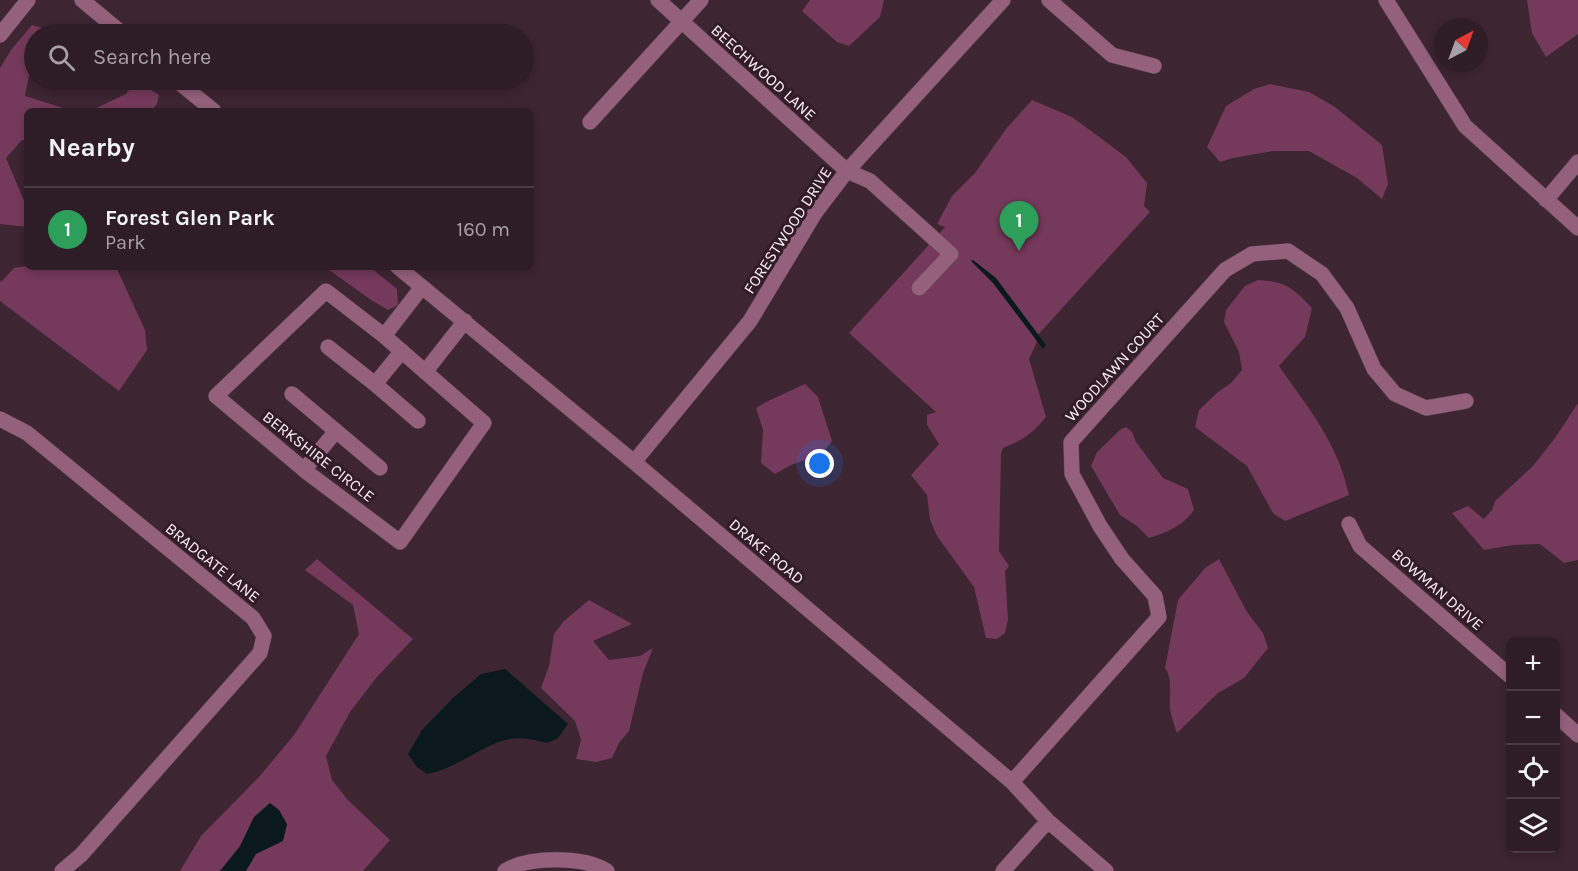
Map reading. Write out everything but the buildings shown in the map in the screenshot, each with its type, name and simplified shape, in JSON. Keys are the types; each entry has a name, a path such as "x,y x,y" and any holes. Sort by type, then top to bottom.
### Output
{"street":[{"path":"0,35 28,0"},
{"path":"82,0 111,24"},
{"name":"BEECHWOOD LANE","path":"658,0 847,171 870,180 951,254 920,288"},
{"path":"590,122 701,0"},
{"name":"FORESTWOOD DRIVE","path":"634,462 750,321 815,213 847,171 1003,0"},
{"path":"1049,0 1112,55 1154,66"},
{"path":"1386,0 1466,126 1578,228"},
{"path":"188,90 210,108"},
{"path":"1546,200 1578,162"},
{"name":"WOODLAWN COURT","path":"1012,782 1159,617 1155,596 1122,559 1100,526 1072,474 1071,442 1225,270 1252,254 1288,251 1322,274 1347,308 1374,369 1395,394 1426,408 1466,401"},
{"name":"DRAKE ROAD","path":"402,270 634,462 1012,782 1048,820 1106,871"},
{"path":"422,287 384,336 425,372 465,321"},
{"name":"BERKSHIRE CIRCLE","path":"384,336 326,291 216,396 304,470 400,542 484,423 425,372"},
{"path":"328,347 418,421"},
{"path":"375,384 402,351"},
{"path":"292,394 380,468"},
{"name":"BRADGATE LANE","path":"0,419 27,433 253,618 264,636 260,653 81,855 62,871"},
{"path":"304,470 336,430"},
{"name":"BOWMAN DRIVE","path":"1349,524 1360,546 1506,673"},
{"path":"1560,719 1578,735"},
{"path":"1003,871 1048,820"},
{"path":"505,871 530,862 561,860 592,864 607,871"}],"shaded area":[{"path":"810,0 884,0 880,17 849,46 837,42 802,11"},
{"path":"1527,0 1578,0 1578,34 1546,57 1532,33"},
{"path":"24,35 25,96 63,108 24,108 24,140 6,158 24,201 24,227 0,224 0,68"},
{"path":"1270,84 1309,92 1335,107 1382,145 1388,184 1382,199 1357,178 1309,151 1273,151 1220,162 1207,147 1226,106 1254,89"},
{"path":"129,90 151,90 159,95 154,108 96,108 126,94"},
{"path":"1032,100 1072,117 1126,157 1147,183 1144,206 1150,212 1035,338 1037,342 1029,359 1046,417 1027,436 1003,448 1001,454 999,551 1009,566 1005,571 1008,619 1005,633 997,639 986,638 974,587 937,536 930,520 927,495 911,475 939,444 927,425 927,415 936,412 849,333 945,227 937,224 952,196 975,173 1006,129"},
{"path":"973,260 996,278 1046,345 1043,349 993,283 971,261"},
{"path":"24,266 24,270 117,270 145,330 147,350 119,391 0,301 0,280 1,282 14,268"},
{"path":"329,270 374,270 397,289 398,305 388,310"},
{"path":"1258,280 1276,282 1289,287 1312,308 1305,337 1279,366 1330,443 1338,459 1349,495 1285,521 1273,513 1247,466 1195,427 1199,410 1231,383 1242,370 1239,352 1224,322 1226,310 1245,286"},
{"path":"805,384 818,397 832,441 822,454 791,465 775,474 761,463 763,430 756,408"},
{"path":"1578,403 1578,560 1564,563 1540,544 1513,545 1484,550 1452,513 1468,506 1484,519 1492,510 1495,501 1533,466"},
{"path":"1126,427 1132,432 1136,442 1163,478 1188,489 1194,510 1174,528 1149,538 1137,526 1120,515 1091,466 1097,452"},
{"path":"317,559 413,639 376,678 350,712 326,756 332,780 348,800 390,840 363,871 180,871 201,836 259,777 294,735 359,634 353,605 305,570"},
{"path":"1219,559 1247,612 1263,633 1268,648 1244,678 1218,693 1177,733 1170,711 1170,682 1165,668 1178,600 1205,568"},
{"path":"589,600 632,624 593,641 609,660 640,656 653,648 643,673 629,731 619,743 612,758 596,762 576,759 581,740 575,721 541,688 549,666 554,634 564,621"},
{"path":"505,669 568,724 558,738 547,743 520,738 510,739 490,746 450,767 427,774 417,767 408,754 422,730 453,698 481,674"},
{"path":"270,803 279,810 287,824 283,841 256,854 246,871 220,871 240,846 254,817"}],"place":[{"name":"Forest Glen Park","path":"1019,251"}]}
